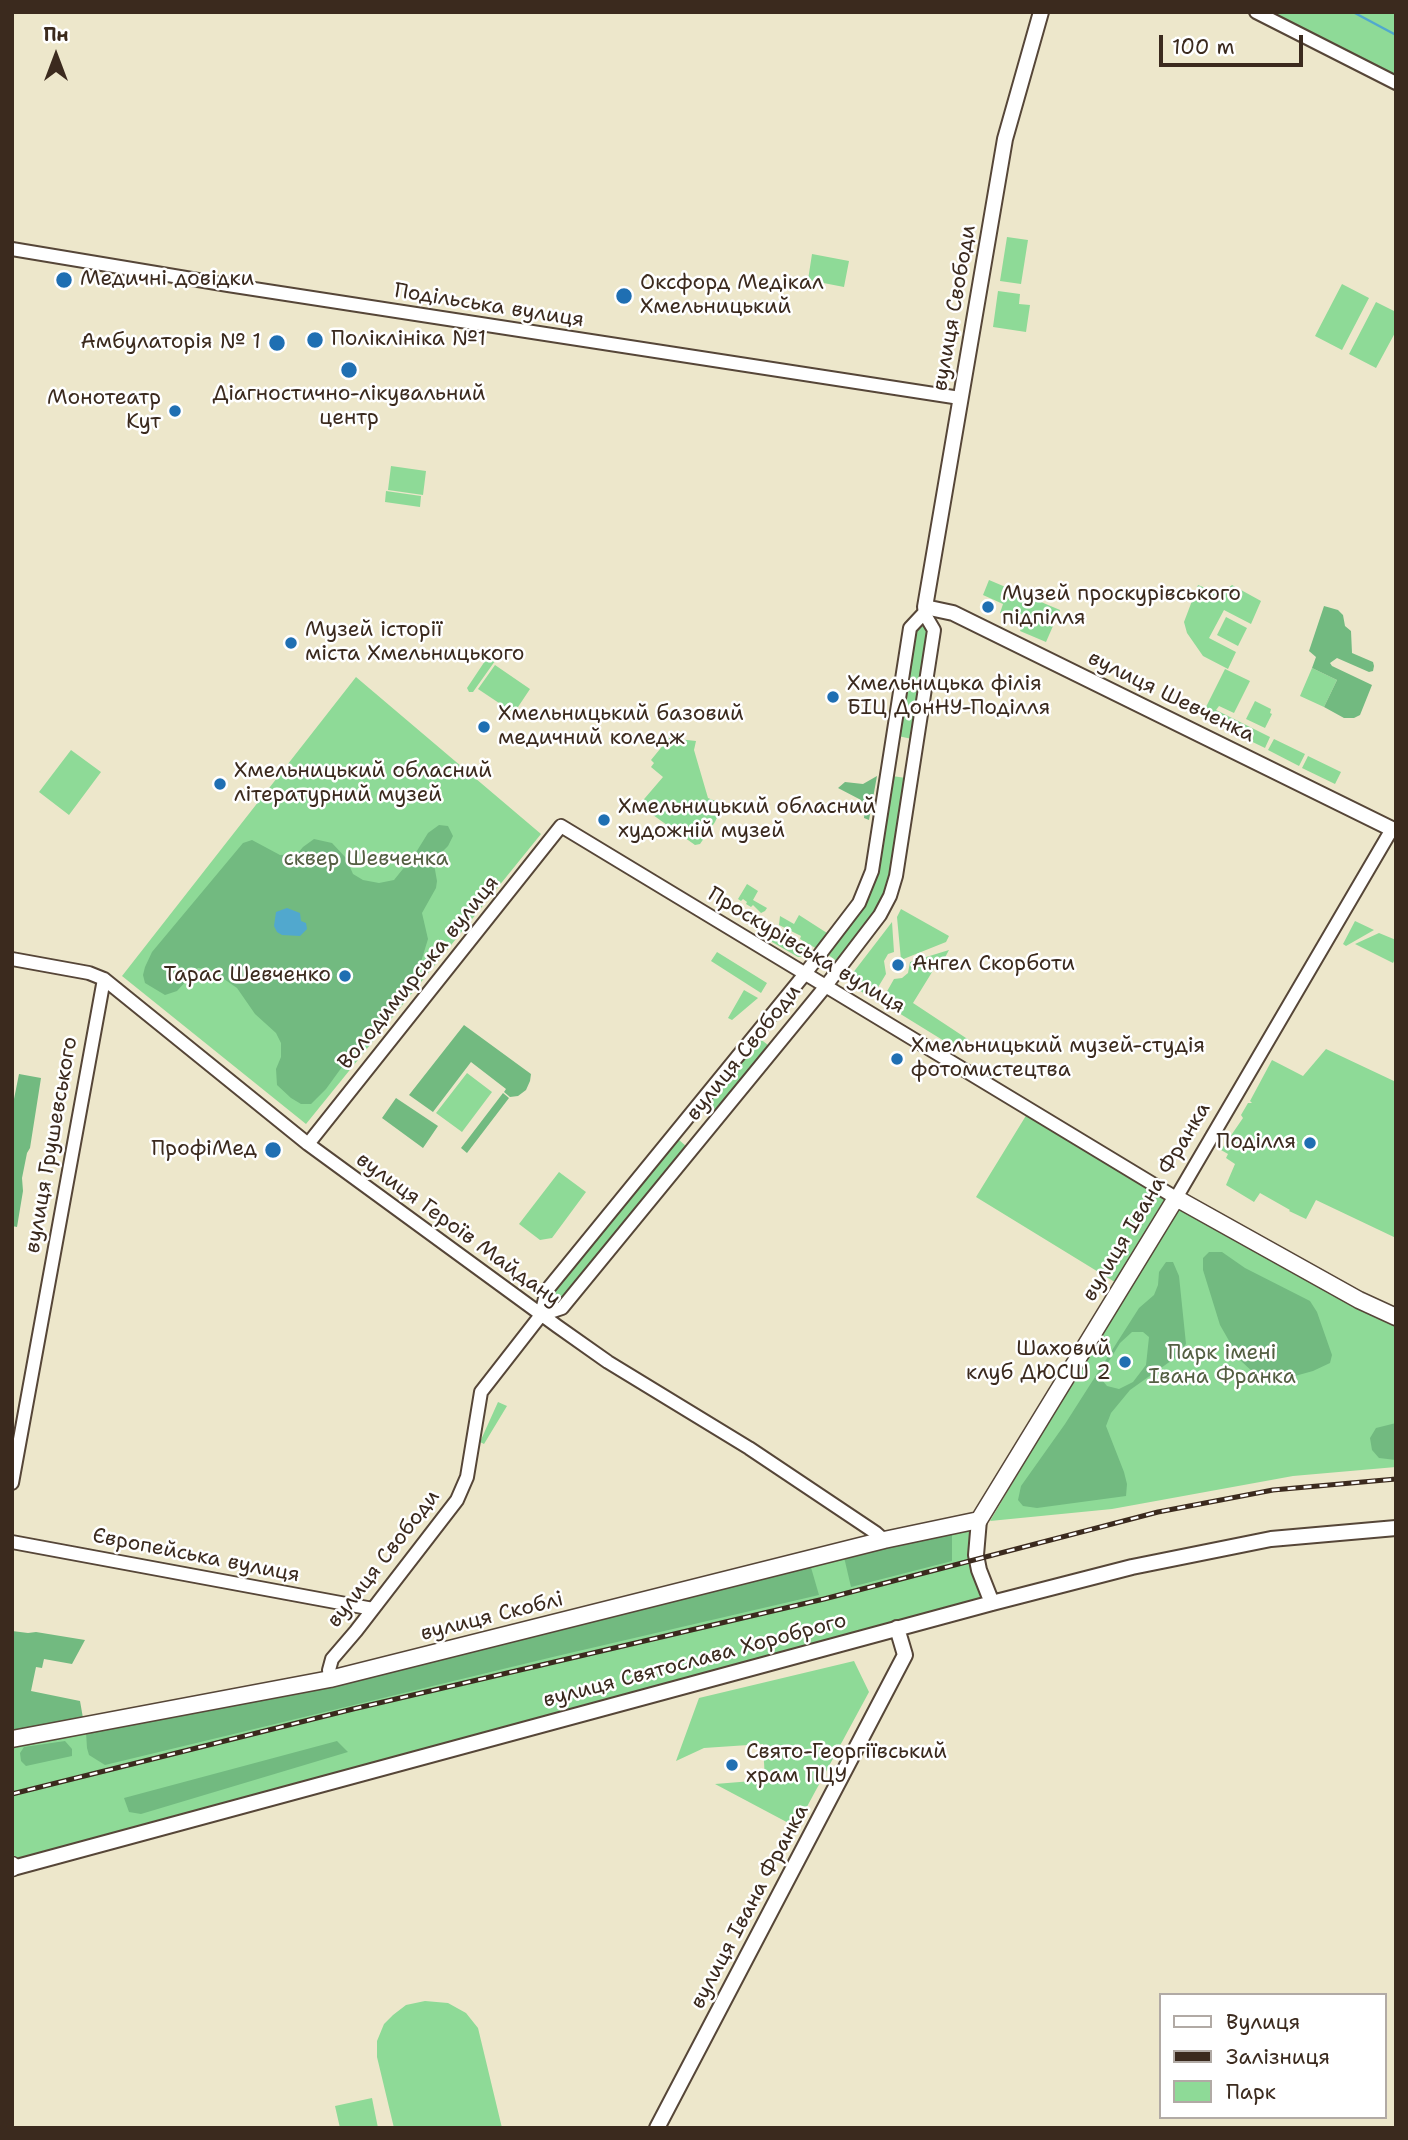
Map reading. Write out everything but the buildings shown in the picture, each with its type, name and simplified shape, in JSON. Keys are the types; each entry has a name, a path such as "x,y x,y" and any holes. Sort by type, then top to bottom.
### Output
{"main road":[{"name":"вулиця Свободи","path":"925,610 1005,139 1041,12"},
{"name":"вулиця Шевченка","path":"925,610 953,613 1394,830"},
{"name":"Проскурівська вулиця","path":"1176,1198 1348,1294 1396,1317"},
{"name":"вулиця Івана Франка","path":"992,1603 976,1555 979,1520 1176,1198"},
{"name":"вулиця Скоблі","path":"12,1739 330,1679 884,1541 979,1520"},
{"name":"вулиця Святослава Хороброго","path":"12,1867 897,1628 1203,1551 1284,1537 1396,1528"},
{"name":"вулиця Івана Франка","path":"657,2128 905,1655 897,1628"}],"street":[{"path":"1256,12 1396,83"},
{"name":"Подільська вулиця","path":"12,249 210,283 960,398"},
{"name":"вулиця Свободи","path":"330,1679 332,1659 457,1500 467,1477 481,1392 541,1315 547,1290 855,910 870,879 910,628 925,610 934,630 893,886 874,925 562,1308 541,1315"},
{"name":"Проскурівська вулиця","path":"561,826 1176,1198"},
{"name":"Володимирська вулиця","path":"308,1144 561,826"},
{"name":"вулиця Івана Франка","path":"1176,1198 1394,830"},
{"name":"вулиця Героїв Майдану","path":"12,959 89,973 104,979 308,1144 541,1315 608,1362 761,1456 884,1541"},
{"name":"вулиця Грушевського","path":"12,1483 104,979"},
{"name":"Європейська вулиця","path":"12,1542 373,1609"}],"green space":[{"path":"1265,12 1396,12 1396,78"},
{"path":"1007,237 1028,240 1021,284 1000,281"},
{"path":"812,254 849,261 844,287 808,280"},
{"path":"1342,284 1369,298 1342,350 1315,336"},
{"path":"998,291 1020,294 1019,304 1030,305 1026,332 993,327"},
{"path":"1376,302 1396,312 1396,331 1376,368 1349,354"},
{"path":"391,466 426,471 423,495 388,490"},
{"path":"386,491 421,496 420,507 385,502"},
{"path":"989,580 1060,610 1046,642 1020,631 1026,616 1018,613 1015,619 1000,613 1003,604 983,595"},
{"path":"1198,585 1218,593 1232,585 1261,601 1251,624 1224,610 1209,638 1236,652 1228,669 1203,656 1187,633 1184,622"},
{"path":"1324,606 1338,610 1343,615 1345,626 1351,631 1352,653 1373,662 1373,671 1369,672 1337,658 1330,663 1372,685 1360,715 1354,718 1344,718 1324,707 1337,680 1312,668 1316,657 1309,651"},
{"path":"1226,617 1247,628 1238,646 1217,635"},
{"path":"915,625 929,628 912,739 898,736"},
{"path":"493,654 495,661 473,692 469,692 467,688 489,655"},
{"path":"495,665 530,689 514,713 478,689"},
{"path":"1312,668 1337,680 1324,707 1300,696"},
{"path":"1225,669 1250,681 1234,713 1219,706 1216,710 1270,737 1265,748 1201,717"},
{"name":"сквер Шевченка","path":"356,677 541,834 306,1124 122,976"},
{"path":"1255,701 1271,709 1272,714 1265,728 1246,719"},
{"path":"669,738 696,741 694,750 708,798 723,804 700,844 695,845 639,805 663,777 651,767 654,763 651,760"},
{"path":"1274,739 1305,754 1299,766 1268,750"},
{"path":"71,750 101,772 69,815 39,792"},
{"path":"1308,756 1341,772 1335,784 1302,768"},
{"path":"877,776 869,820 864,818 865,808 861,800 838,788 845,782 863,784"},
{"path":"892,776 906,778 888,885 881,904 838,962 827,954 859,913 872,889"},
{"path":"439,825 448,826 453,836 434,864 436,888 422,913 428,939 417,975 371,1027 326,1089 311,1104 301,1104 277,1085 276,1069 281,1057 281,1043 276,1033 255,1014 237,988 211,970 198,968 177,991 165,995 145,983 143,975 152,952 243,843 252,840 280,855 297,854 314,839 332,843 346,858 353,874 363,880 379,883 394,880 428,833"},
{"path":"747,884 758,891 753,900 767,908 765,911 761,913 753,905 751,907 743,899 738,899"},
{"path":"901,909 949,936 946,942 901,960 897,917"},
{"path":"799,915 827,933 817,949 800,939 801,936 779,925 780,916 794,924"},
{"path":"1355,921 1374,930 1346,946 1343,944"},
{"path":"892,922 894,952 888,954 884,961 886,974 874,994 865,994 851,985 849,978"},
{"path":"776,930 779,934 791,938 790,941 813,952 811,955 798,957 772,942 770,936"},
{"path":"1379,933 1396,940 1396,957 1393,963 1355,944"},
{"path":"949,950 913,1003 969,1040 962,1052 881,1002 894,979 902,978 908,973 910,962"},
{"path":"717,952 767,983 761,993 711,961"},
{"path":"744,990 758,998 732,1020 728,1018"},
{"path":"464,1025 531,1074 530,1081 526,1090 518,1096 510,1097 504,1092 506,1089 471,1062 433,1112 409,1095"},
{"path":"759,1038 768,1045 712,1116 703,1109"},
{"name":"Поділля","path":"1326,1049 1396,1082 1396,1238 1316,1200 1306,1219 1260,1193 1254,1202 1226,1185 1235,1164 1226,1158 1228,1154 1221,1150 1243,1118 1241,1115 1248,1103 1252,1103 1250,1101 1272,1060 1303,1076"},
{"path":"467,1073 492,1092 462,1132 436,1113"},
{"path":"19,1074 41,1078 30,1148 22,1178 23,1191 17,1227 12,1226 12,1100"},
{"path":"503,1093 509,1098 467,1153 461,1148"},
{"path":"396,1098 438,1126 423,1148 382,1118"},
{"path":"1027,1114 1170,1199 1118,1284 976,1197"},
{"path":"678,1139 687,1147 557,1305 547,1296"},
{"path":"559,1172 586,1192 552,1238 540,1240 519,1224"},
{"name":"Парк імені Івана Франка","path":"1177,1204 1396,1322 1396,1467 1293,1476 1112,1509 990,1521"},
{"path":"1209,1252 1222,1252 1245,1268 1310,1301 1317,1312 1332,1355 1330,1363 1284,1379 1256,1375 1240,1360 1220,1325 1203,1270 1203,1258"},
{"path":"1166,1262 1173,1262 1179,1276 1186,1344 1175,1358 1130,1390 1111,1413 1106,1426 1124,1472 1126,1496 1037,1508 1023,1506 1018,1500 1021,1486 1065,1424 1139,1308 1154,1295 1159,1272","holes":["1132,1332 1143,1332 1149,1337 1146,1365 1133,1382 1119,1389 1107,1386 1102,1380 1106,1366 1120,1343"]},
{"path":"498,1402 507,1406 484,1444 480,1442"},
{"path":"1396,1423 1396,1460 1379,1458 1372,1450 1370,1438 1376,1428"},
{"path":"977,1529 986,1600 16,1863 12,1847 12,1747 16,1745"},
{"path":"952,1534 952,1561 851,1587 844,1557"},
{"path":"810,1564 819,1595 105,1765 89,1755 87,1748 86,1732"},
{"path":"12,1631 85,1640 72,1664 44,1659 42,1668 36,1667 31,1691 80,1701 83,1718 12,1731"},
{"path":"854,1661 869,1692 796,1827 715,1784 765,1780 763,1744 704,1748 676,1761 699,1698"},
{"path":"65,1741 72,1749 72,1756 26,1766 21,1761 20,1753 24,1747"},
{"path":"337,1741 348,1752 141,1814 129,1812 124,1798"},
{"path":"425,2001 448,2003 466,2013 478,2028 502,2128 394,2128 377,2057 377,2041 384,2024 393,2015 406,2005"},
{"path":"372,2098 378,2128 340,2128 335,2106"}],"water":[{"path":"287,908 300,913 301,921 306,923 307,929 300,936 282,935 274,926 276,912"}],"waterway":[{"path":"1353,12 1396,35"}],"railway":[{"path":"12,1794 353,1709 824,1599 1158,1512 1273,1490 1396,1479"}],"place":[{"name":"Медичні довідки","path":"64,280"},
{"name":"Оксфорд Медікал Хмельницький","path":"624,296"},
{"name":"Поліклініка №1","path":"315,340"},
{"name":"Амбулаторія № 1","path":"277,343"},
{"name":"Діагностично-лікувальний центр","path":"349,370"},
{"name":"Монотеатр Кут","path":"175,411"},
{"name":"Музей проскурівського підпілля","path":"988,607"},
{"name":"Музей історії міста Хмельницького","path":"291,643"},
{"name":"Хмельницька філія БІЦ ДонНУ-Поділля","path":"833,697"},
{"name":"Хмельницький базовий медичний коледж","path":"484,727"},
{"name":"Хмельницький обласний літературний музей","path":"220,784"},
{"name":"Хмельницький обласний художній музей","path":"604,820"},
{"name":"Ангел Скорботи","path":"898,965"},
{"name":"Тарас Шевченко","path":"345,976"},
{"name":"Хмельницький музей-студія фотомистецтва","path":"897,1059"},
{"name":"Поділля","path":"1310,1143"},
{"name":"ПрофіМед","path":"273,1150"},
{"name":"Шаховий клуб ДЮСШ 2","path":"1125,1362"},
{"name":"Свято-Георгіївський храм ПЦУ","path":"732,1765"}]}
